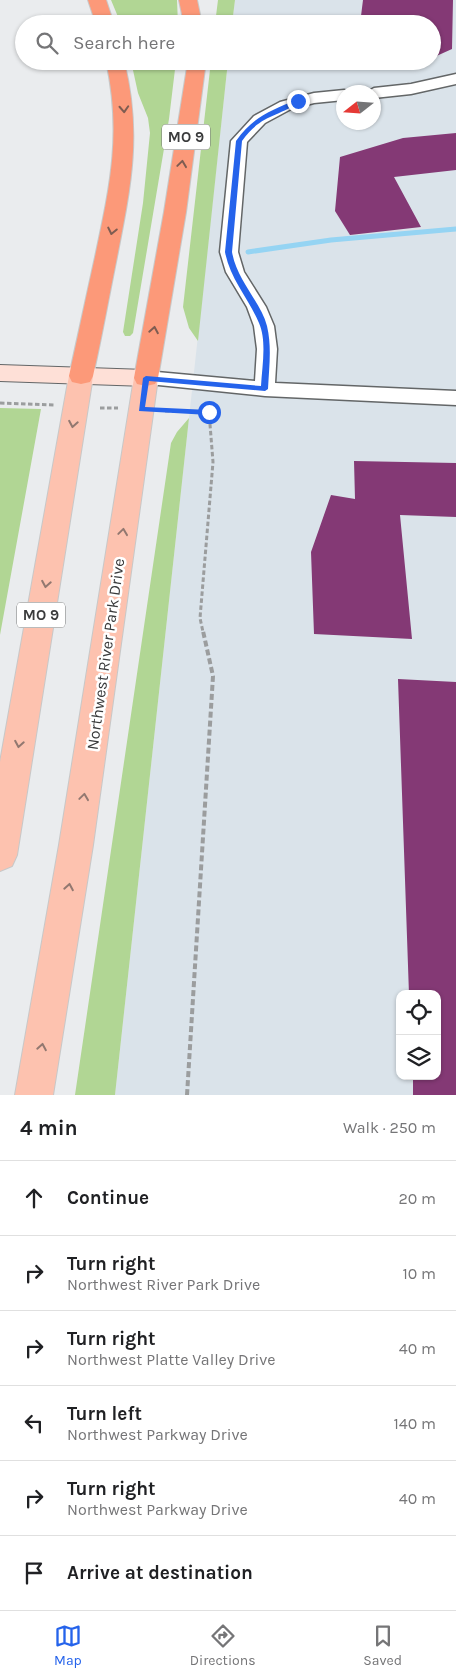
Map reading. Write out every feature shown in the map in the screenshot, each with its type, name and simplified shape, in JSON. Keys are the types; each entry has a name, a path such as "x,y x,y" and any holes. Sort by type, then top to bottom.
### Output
{"highway":[{"path":"97,0 101,15"},
{"path":"188,0 192,15"},
{"path":"204,15 207,0"},
{"name":"MO 9","path":"81,376 122,183 125,136 123,91 117,70"},
{"name":"Northwest River Park Drive","path":"144,394 175,212 196,70"}],"main road":[{"name":"MO 9","path":"0,855 81,376"},
{"name":"Northwest River Park Drive","path":"34,1095 76,845 144,394"}],"street":[{"path":"381,92 411,89 456,79"},
{"path":"265,389 267,355 263,325 231,265 229,252 239,141 248,128 261,117 278,108 309,98 336,95"},
{"path":"0,373 81,376 144,394 265,389 456,398"}],"path":[{"path":"0,402 76,406 144,394 209,412 213,462 200,618 213,676 187,1095"}],"shaded area":[{"path":"235,0 456,0 456,1095 115,1095 227,70 441,70 441,15 233,15"}],"green space":[{"path":"111,0 177,0 178,15 117,15"},
{"path":"218,0 235,0 233,15 216,15"},
{"path":"133,70 175,70 169,119 133,333 130,336 125,336 123,332 143,203 150,133 148,118 138,93"},
{"path":"210,70 227,70 198,341 189,328 183,307"},
{"path":"0,408 41,409 0,635"},
{"path":"189,418 115,1095 75,1095 171,443 177,432"}],"building":[{"path":"363,0 453,0 452,49 441,54 441,15 361,15"},
{"path":"456,133 456,170 394,177 421,227 350,235 335,211 340,157 403,138"},
{"path":"354,461 456,463 456,517 400,515 412,639 314,634 311,552 331,495 355,499"},
{"path":"398,679 456,682 456,1095 413,1095 413,1080 441,1080 441,990 409,990"}],"waterway":[{"path":"248,252 331,240 456,229"}],"route":[{"path":"209,412 141,410 146,378 265,389 267,355 263,325 253,303 231,265 229,252 239,141 248,128 261,117 278,108 298,101"}]}
